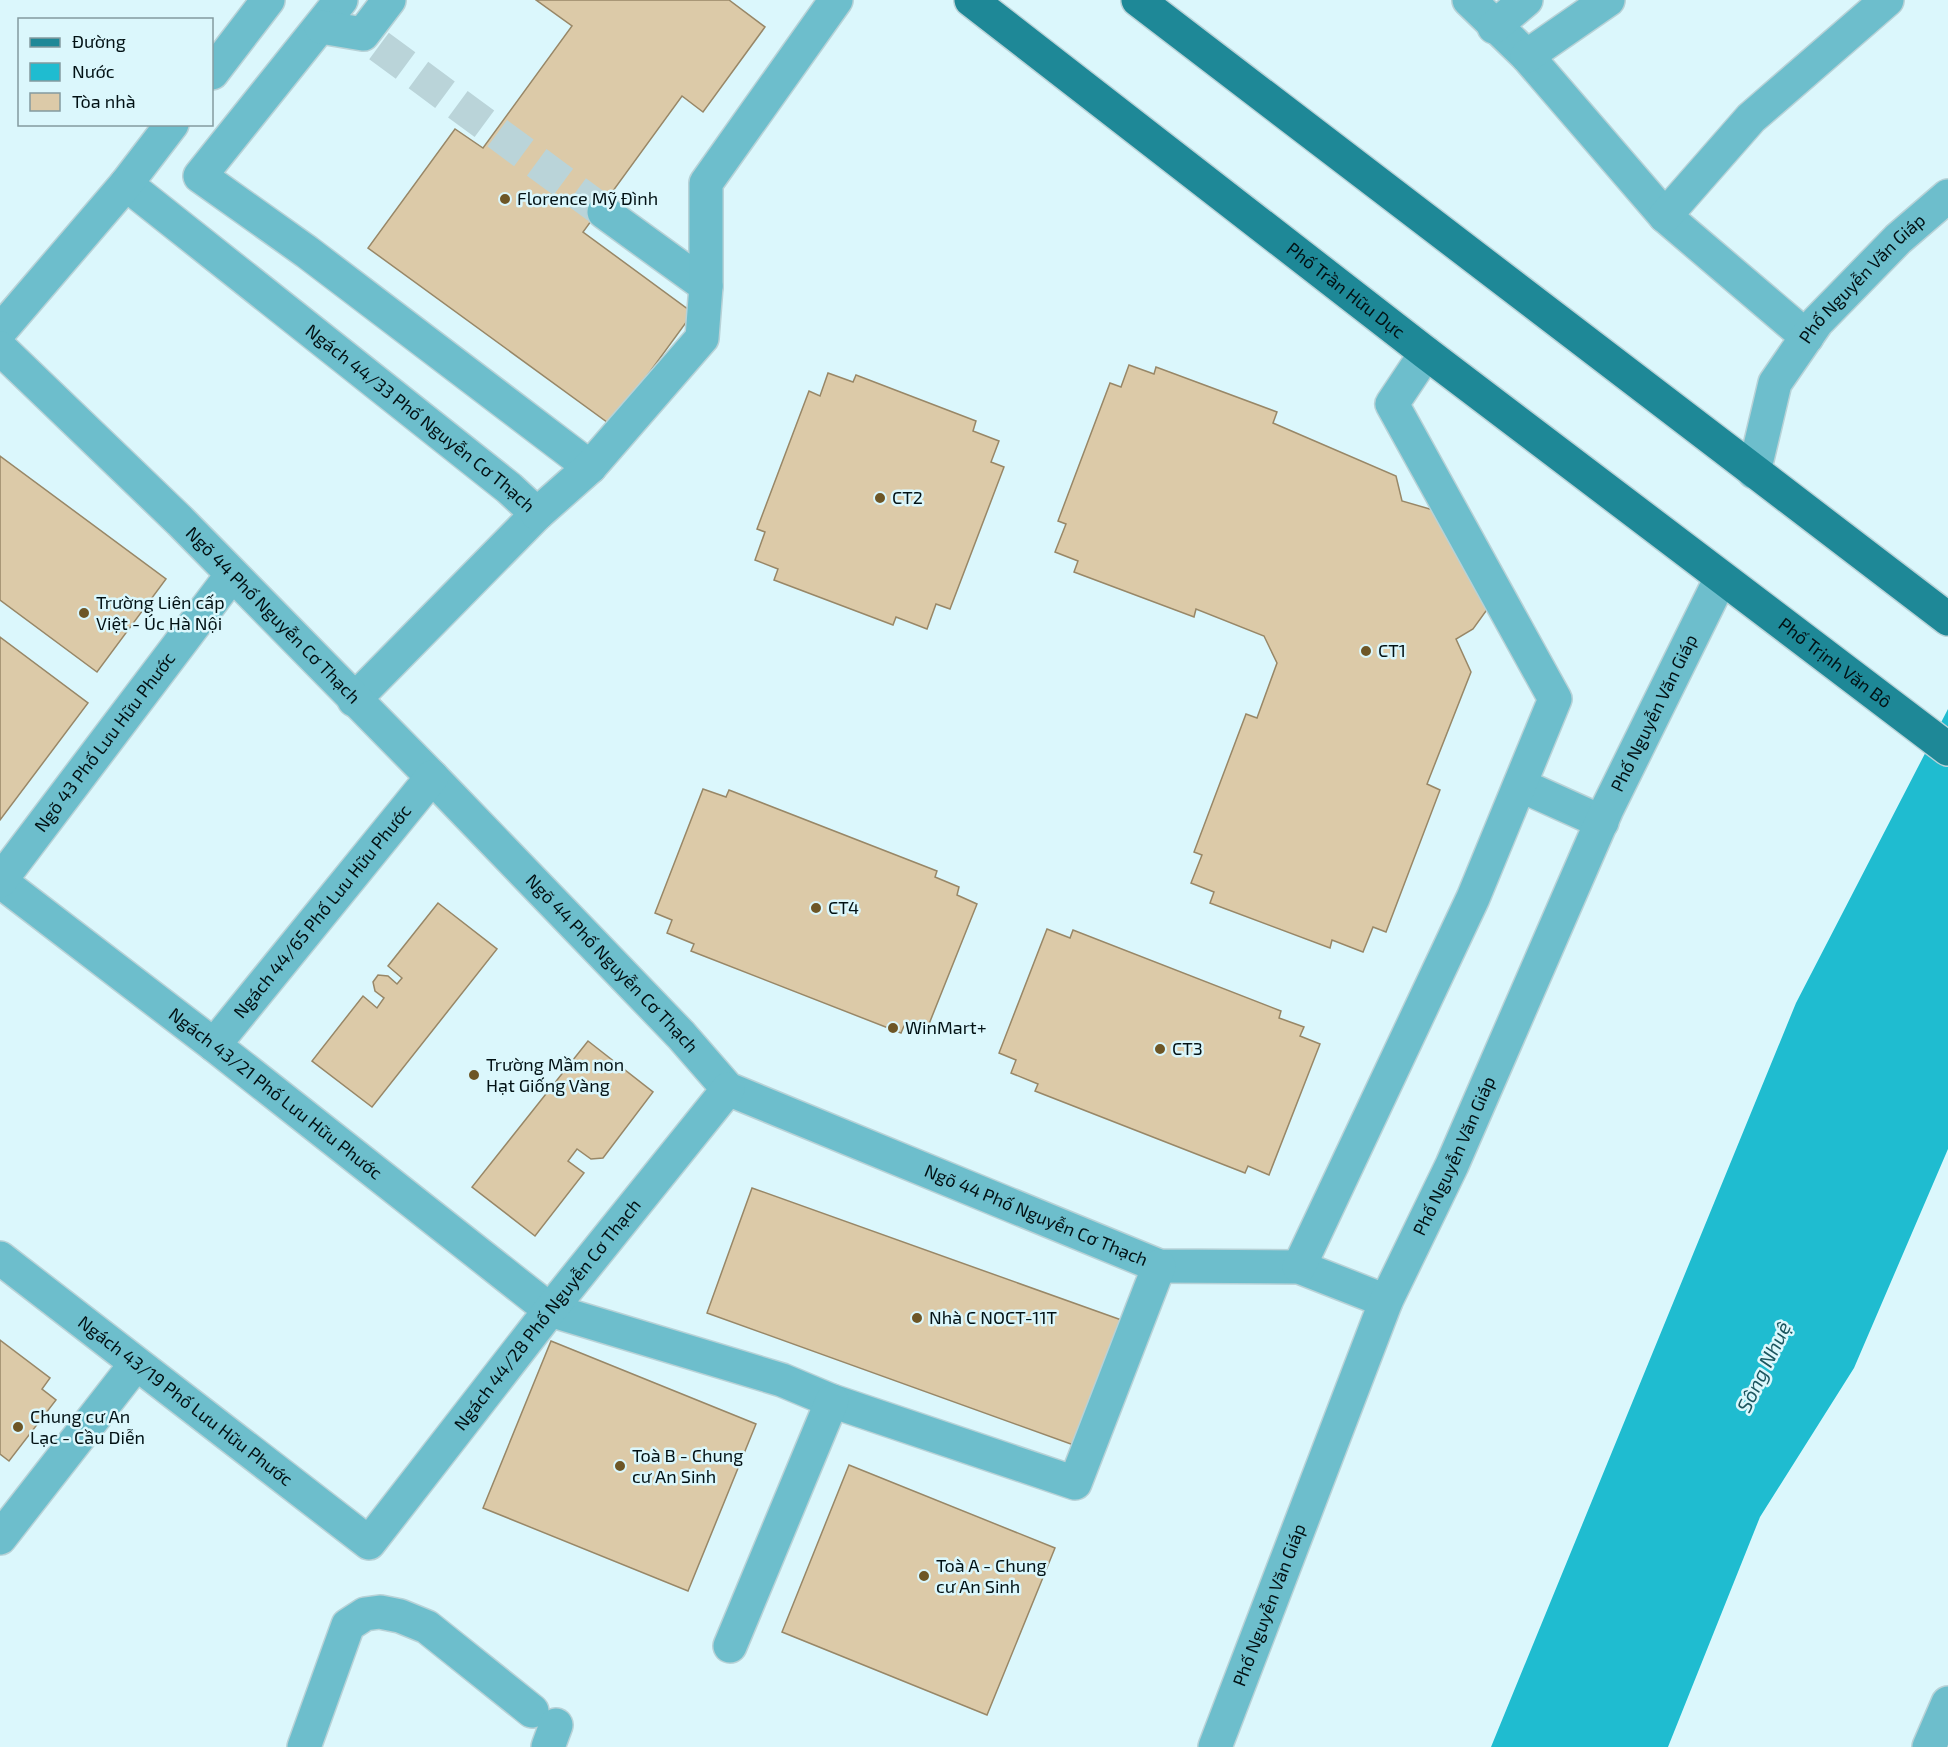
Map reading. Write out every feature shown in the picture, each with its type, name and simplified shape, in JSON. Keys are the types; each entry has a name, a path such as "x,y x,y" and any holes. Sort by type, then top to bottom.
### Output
{"main road":[{"name":"Phố Trần Hữu Dực","path":"971,0 1426,353 1721,578"},
{"path":"1138,0 1948,619"},
{"name":"Phố Trịnh Văn Bô","path":"1721,578 1948,749"}],"street":[{"path":"213,73 268,0"},
{"path":"341,0 200,176 307,252 590,467"},
{"path":"1469,0 1494,27 1527,56 1665,216 1807,337"},
{"path":"1494,27 1526,0"},
{"path":"1527,56 1608,0"},
{"path":"1665,216 1751,118 1887,0"},
{"path":"537,514 590,467 702,338 706,286 706,183 832,2"},
{"path":"321,27 371,40 393,8"},
{"path":"0,331 126,184 170,126"},
{"name":"Ngách 44/33 Phố Nguyễn Cơ Thạch","path":"126,184 509,488 537,514 354,700"},
{"name":"Phố Nguyễn Văn Giáp","path":"1754,472 1775,383 1817,322 1898,239 1948,196"},
{"path":"604,212 706,286"},
{"name":"Ngõ 44 Phố Nguyễn Cơ Thạch","path":"0,348 180,521 231,576 432,777 681,1035 728,1089 1159,1266 1299,1267 1386,1301"},
{"path":"1299,1267 1432,988 1555,699 1392,404 1426,353"},
{"name":"Ngõ 43 Phố Lưu Hữu Phước","path":"0,881 231,576"},
{"name":"Phố Nguyễn Văn Giáp","path":"1215,1747 1386,1301 1452,1165 1602,822 1721,578"},
{"name":"Ngách 44/65 Phố Lưu Hữu Phước","path":"214,1045 432,777"},
{"path":"1520,785 1602,822"},
{"name":"Ngách 43/21 Phố Lưu Hữu Phước","path":"0,881 214,1045 550,1310"},
{"name":"Ngách 44/28 Phố Nguyễn Cơ Thạch","path":"369,1543 550,1310 728,1089"},
{"name":"Ngách 43/19 Phố Lưu Hữu Phước","path":"0,1258 135,1365 369,1543"},
{"path":"550,1310 782,1380 832,1401 1075,1483 1159,1266"},
{"path":"0,1538 135,1365"},
{"path":"730,1646 832,1401"},
{"path":"305,1747 348,1625 365,1614 380,1612 400,1616 427,1626 545,1728"},
{"path":"1929,1747 1948,1703"}],"water":[{"name":"Sông Nhuệ","path":"1948,709 1948,1149 1854,1368 1760,1517 1668,1747 1491,1747 1796,1003"}],"building":[{"name":"Florence Mỹ Đình","path":"536,0 729,0 765,27 703,112 682,96 583,232 693,313 611,425 368,248 455,129 483,148 572,26"},
{"name":"CT1","path":"1129,365 1154,374 1156,367 1277,412 1273,423 1396,476 1402,501 1454,516 1489,594 1486,611 1473,629 1456,639 1471,672 1427,784 1440,790 1386,932 1373,927 1363,952 1332,940 1330,948 1210,903 1214,892 1191,883 1202,855 1194,852 1246,714 1257,718 1277,663 1264,636 1196,609 1194,617 1074,572 1078,561 1055,552 1066,524 1058,521 1110,383 1121,387"},
{"name":"CT2","path":"828,373 853,382 856,375 976,421 973,431 999,441 991,462 1004,467 950,609 936,604 927,629 896,617 893,625 774,580 778,569 755,560 765,532 757,529 809,391 820,396"},
{"path":"0,456 166,579 97,672 0,600"},
{"path":"0,637 88,703 0,820"},
{"name":"CT4","path":"703,789 726,797 729,790 937,871 935,877 959,887 957,895 977,904 925,1034 904,1026 901,1033 691,951 694,944 667,933 672,920 655,913"},
{"path":"438,903 497,949 372,1107 312,1061 363,996 377,1008 384,998 375,991 373,982 378,975 388,976 397,984 402,978 388,966"},
{"name":"CT3","path":"1047,929 1070,938 1073,930 1281,1011 1279,1018 1304,1027 1300,1036 1320,1044 1269,1175 1248,1166 1245,1173 1035,1091 1038,1084 1011,1073 1016,1060 999,1053"},
{"path":"588,1041 653,1092 603,1158 591,1159 577,1149 568,1161 584,1173 535,1236 472,1187"},
{"name":"Nhà C NOCT-11T","path":"752,1188 1127,1322 1082,1448 707,1313"},
{"name":"Chung cư An Lạc - Cầu Diễn","path":"0,1340 50,1378 42,1389 56,1400 9,1461 0,1454"},
{"name":"Toà B - Chung cư An Sinh","path":"551,1341 756,1424 688,1591 483,1508"},
{"name":"Toà A - Chung cư An Sinh","path":"849,1465 1055,1548 987,1715 782,1632"}],"tunnel":[{"path":"379,46 604,212"}],"place":[{"name":"Florence Mỹ Đình","path":"505,199"},
{"name":"CT2","path":"880,498"},
{"name":"Trường Liên cấp Việt - Úc Hà Nội","path":"84,613"},
{"name":"CT1","path":"1366,651"},
{"name":"CT4","path":"816,908"},
{"name":"WinMart+","path":"893,1028"},
{"name":"CT3","path":"1160,1049"},
{"name":"Trường Mầm non Hạt Giống Vàng","path":"474,1075"},
{"name":"Nhà C NOCT-11T","path":"917,1318"},
{"name":"Chung cư An Lạc - Cầu Diễn","path":"18,1427"},
{"name":"Toà B - Chung cư An Sinh","path":"620,1466"},
{"name":"Toà A - Chung cư An Sinh","path":"924,1576"}]}
